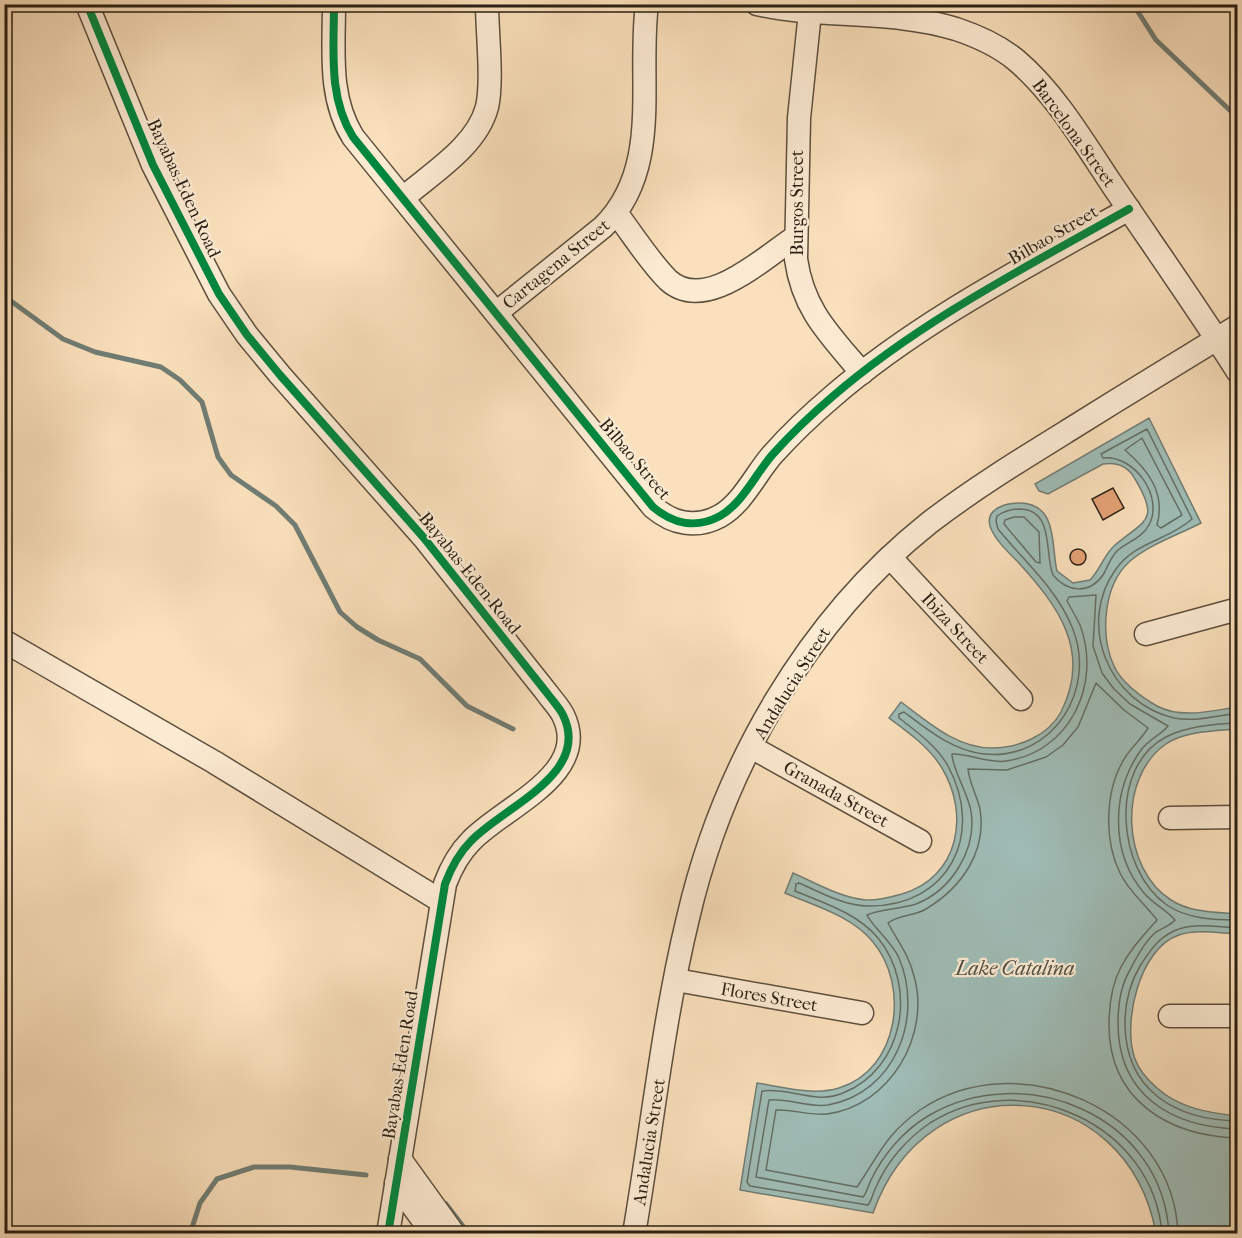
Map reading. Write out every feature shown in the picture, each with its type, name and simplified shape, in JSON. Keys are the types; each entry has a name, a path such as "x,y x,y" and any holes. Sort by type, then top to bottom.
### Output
{"street":[{"name":"Bayabas-Eden Road","path":"87,4 153,165 219,294 254,343 424,538 563,715 569,735 566,755 555,775 472,840 451,868 441,902 389,1226"},
{"name":"Bilbao Street","path":"334,4 334,83 344,122 653,507 666,518 681,523 696,524 723,514 780,447 832,396 862,373 992,287 1129,209"},
{"path":"403,198 469,141 482,122 488,105 487,4"},
{"name":"Cartagena Street","path":"496,313 617,214 638,168 643,140 648,4"},
{"name":"Barcelona Street","path":"757,4 810,12 891,16 923,13 956,30 991,43 1016,60 1063,113 1238,372"},
{"name":"Burgos Street","path":"810,12 799,118 794,238 799,281 814,315 862,373"},
{"path":"617,214 669,280 683,288 698,291 712,290 725,284 794,238"},
{"name":"Andalucia Street","path":"634,1233 676,980 688,918 703,862 726,801 751,747 813,642 852,594 929,523 1000,473 1238,326"},
{"name":"Ibiza Street","path":"890,557 1021,699"},
{"path":"1146,634 1238,609"},
{"path":"4,641 214,762 441,902"},
{"name":"Granada Street","path":"751,747 920,841"},
{"path":"1170,818 1238,817"},
{"name":"Flores Street","path":"676,980 862,1013"},
{"path":"1170,1016 1238,1016"},
{"name":"Bayabas-Eden Road","path":"400,1159 454,1233"},
{"path":"396,1183 426,1225"},
{"path":"389,1226 402,1213 426,1225"}],"water":[{"name":"Lake Catalina","path":"1149,418 1201,523 1145,550 1120,572 1106,612 1110,654 1117,672 1126,683 1157,706 1186,713 1237,707 1238,729 1182,736 1166,744 1150,759 1139,778 1133,800 1132,823 1135,846 1143,867 1155,886 1171,900 1195,910 1237,914 1238,934 1193,932 1179,935 1165,943 1153,955 1137,989 1131,1027 1132,1044 1135,1059 1142,1071 1166,1095 1195,1108 1237,1116 1237,1233 1156,1233 1137,1180 1107,1141 1068,1116 1023,1106 978,1110 936,1129 899,1163 873,1213 740,1190 757,1083 808,1091 839,1088 859,1078 875,1064 886,1045 892,1025 894,1003 892,981 885,960 873,942 855,925 820,907 785,893 793,873 838,893 857,899 871,900 902,894 921,886 936,874 947,859 954,842 957,824 956,805 951,786 931,753 889,718 901,702 955,739 966,744 992,748 1012,746 1031,739 1048,728 1055,720 1070,690 1073,669 1072,649 1066,631 1046,595 1002,546 989,520 994,511 1003,506 1015,503 1033,505 1047,519 1051,529 1057,571 1073,583 1090,580 1114,546 1146,519 1147,504 1135,479 1125,468 1117,464 1103,464 1048,494 1039,491 1035,484"}],"building":[{"path":"1113,488 1124,508 1103,520 1092,499"},
{"path":"1075,549 1081,549 1086,557 1084,563 1075,565 1070,560 1070,554"}],"waterway":[{"path":"1133,4 1156,40 1238,118"},
{"path":"4,296 63,339 95,352 161,367 180,380 202,402 218,457 231,475 276,506 295,525 340,612 357,627 378,640 420,659 467,706 513,729"},
{"path":"190,1234 200,1203 217,1179 254,1167 290,1167 366,1175"},
{"path":"446,1204 469,1234"}],"cycle path":[{"path":"87,4 153,165 219,294 247,335 424,538 547,693 563,715 569,736 565,755 555,772 522,802 485,828 471,841 455,861 445,884 388,1234"},
{"path":"334,4 333,56 336,89 339,106 353,137 653,507 677,521 694,523 720,516 736,504 787,439 866,369 938,319 1014,273 1129,209"}]}
